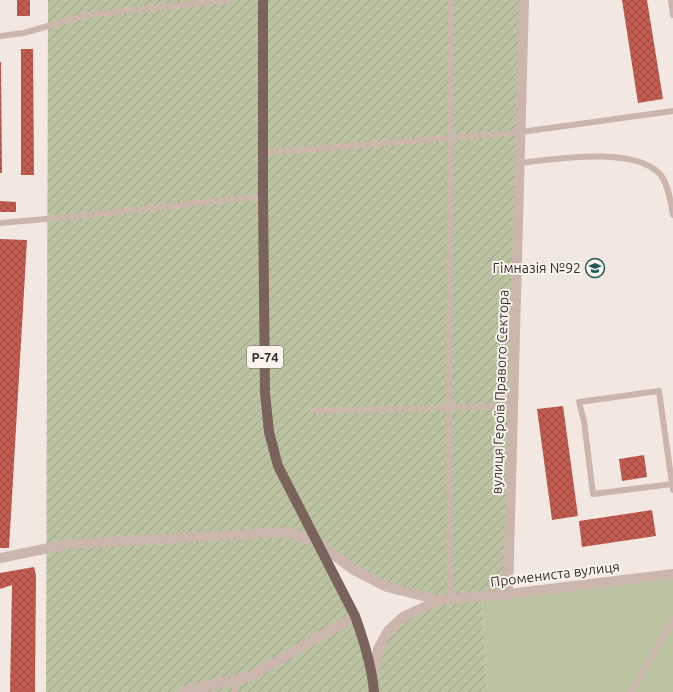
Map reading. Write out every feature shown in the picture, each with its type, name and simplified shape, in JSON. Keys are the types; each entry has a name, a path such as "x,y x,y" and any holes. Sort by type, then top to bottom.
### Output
{"main road":[{"name":"Р-74","path":"263,0 265,393 269,432 278,466 355,616 365,642 373,677 374,692"}],"street":[{"name":"вулиця Героїв Правого Сектора","path":"508,594 524,0"},
{"name":"Промениста вулиця","path":"0,558 68,544 288,532 317,542 352,569 387,587 439,600 508,594 673,574"},
{"name":"Промениста вулиця","path":"373,677 378,649 388,631 403,617 439,600"},
{"path":"183,692 195,688 249,677 355,616"}],"lane":[{"path":"0,36 24,33 86,16 228,0"},
{"path":"450,599 449,407 452,0"},
{"path":"671,0 673,15"},
{"path":"263,153 521,132 673,111"},
{"path":"520,163 565,158 597,157 626,158 644,164 661,175 670,195 673,215"},
{"path":"0,223 263,196"},
{"path":"659,391 673,486 593,494 584,421 579,402 659,391"},
{"path":"312,411 514,406"},
{"path":"631,692 673,620"},
{"path":"235,680 235,692"}],"green space":[{"path":"48,0 524,0 508,594 482,597 487,692 46,692","holes":["318,543 387,587 438,601 388,631 372,676 355,616"]},
{"path":"673,574 673,692 487,692 482,597"}],"building":[{"path":"17,0 30,0 30,16 17,16"},
{"path":"622,0 647,0 663,99 638,103"},
{"path":"21,49 33,49 34,175 21,175"},
{"path":"1,62 2,173 0,173"},
{"path":"0,201 16,202 16,212 0,212"},
{"path":"0,239 27,240 9,548 0,548"},
{"path":"563,406 578,516 552,520 537,409"},
{"path":"644,455 647,477 622,481 619,459"},
{"path":"652,510 656,536 582,547 579,521"},
{"path":"34,567 36,575 35,692 10,692 12,585 0,589 0,573"}],"place":[{"name":"Гімназія №92","path":"595,268"}]}
